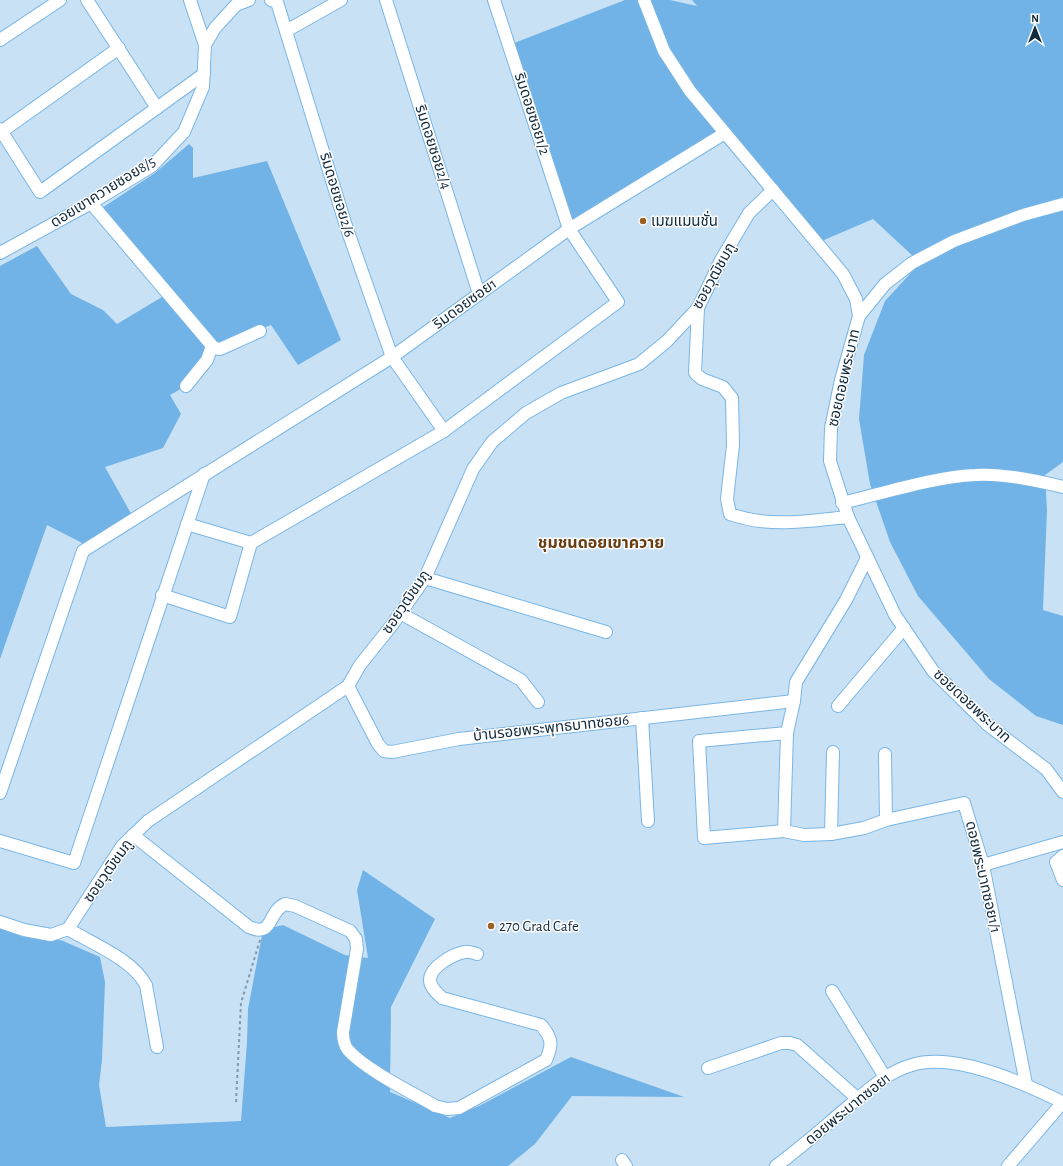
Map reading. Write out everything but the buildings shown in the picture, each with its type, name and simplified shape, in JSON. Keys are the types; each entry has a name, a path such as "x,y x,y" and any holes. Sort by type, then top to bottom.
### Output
{"street":[{"path":"0,40 60,0"},
{"path":"86,0 119,48 156,108"},
{"name":"ดอยเขาควายซอย8/5","path":"0,253 91,203 152,166 184,132 203,87 204,74 205,45 190,0"},
{"path":"205,45 215,28 236,5 249,0"},
{"path":"286,31 341,0"},
{"name":"ริมดอยซอย2/4","path":"386,0 479,294"},
{"name":"ริมดอยซอย1/2","path":"444,431 618,302 570,229 494,0"},
{"name":"ซอยดอยพระบาท","path":"644,0 664,51 690,91 843,274 856,299 859,316 841,380 831,428 830,461 842,503 895,615 933,671 988,725 1046,769 1063,792"},
{"name":"ริมดอยซอย2/6","path":"275,1 286,31 346,226 392,357 444,431"},
{"path":"119,48 1,130 40,192 204,74"},
{"name":"ริมดอยซอย1","path":"0,793 83,551 392,357 570,229 725,133"},
{"name":"ซอยวุฒิชมภู","path":"68,929 122,846 148,821 348,686 360,665 400,614 425,578 473,469 492,442 526,414 561,393 639,364 667,341 698,308 721,260 749,213 773,190"},
{"path":"91,203 212,346 220,349 260,331"},
{"path":"859,316 885,284 912,263 954,242 1023,215 1063,204"},
{"path":"698,308 695,373 702,379 723,387 732,398 733,445 727,500 730,514 746,520 779,523 848,517"},
{"path":"186,386 207,360 212,346"},
{"path":"162,595 230,617 251,543 444,431"},
{"path":"0,840 74,863 162,595 204,474"},
{"path":"842,503 926,483 975,475 1000,476 1063,487"},
{"path":"187,524 251,543"},
{"path":"784,831 787,733 794,701 796,682 846,600 867,558"},
{"path":"425,578 606,632"},
{"path":"400,614 521,680 538,702"},
{"path":"838,706 904,628"},
{"name":"บ้านรอยพระพุทธบาทซอย6","path":"348,686 378,744 384,751 392,752 459,738 794,701"},
{"path":"642,718 648,821"},
{"name":"ดอยพระบาทซอย1/1","path":"787,733 699,741 704,838 784,831 804,835 831,834 864,828 886,820 964,803 983,865 1026,1084"},
{"path":"831,834 833,752"},
{"path":"885,754 886,820"},
{"path":"133,835 249,927 256,930 263,930 269,924 275,911 285,904 295,906 350,931 356,939 357,949 344,1022 343,1032 346,1045 364,1064 435,1106 447,1109 459,1108 546,1060 551,1048 550,1035 540,1025 442,998 433,989 430,981 432,972 438,966 463,952 477,954"},
{"path":"983,865 1063,842"},
{"path":"1063,856 1056,862 1063,880"},
{"path":"0,922 24,930 51,935 68,929 133,967 142,977 146,986 157,1047"},
{"path":"832,991 885,1077"},
{"path":"708,1068 780,1043 790,1042 797,1045 858,1099"},
{"name":"ดอยพระบาทซอย1","path":"776,1166 885,1077 913,1064 958,1064 991,1072 1026,1084 1063,1102"},
{"path":"1008,1166 1063,1102"}],"path":[{"path":"236,1102 241,1003 263,930"}],"shaded area":[{"path":"625,0 670,0 697,6 692,0 1063,0 1063,462 1045,475 1047,510 1043,610 1063,616 1063,725 1036,716 989,679 918,596 890,542 870,484 859,419 864,355 885,301 930,252 914,257 873,219 817,243 725,133 569,229 509,45"},
{"path":"189,144 193,148 193,178 267,161 341,340 298,365 271,325 219,345 102,208 155,173"},
{"path":"37,246 71,294 103,310 117,324 167,294 212,346 186,386 170,395 181,414 163,448 105,467 134,519 90,547 47,525 0,659 0,266"},
{"path":"363,870 435,919 391,1007 390,1092 450,1118 481,1105 571,1057 684,1097 572,1096 535,1144 508,1166 0,1166 0,924 63,941 100,957 105,982 102,1060 99,1085 106,1127 241,1121 248,1009 263,930 283,925 345,955 368,958 357,890"}],"place":[{"name":"เมฆแมนชั่น","path":"643,221"},
{"name":"270 Grad Cafe","path":"491,926"}],"district":[{"name":"ชุมชนดอยเขาควาย","path":"601,543"}]}
